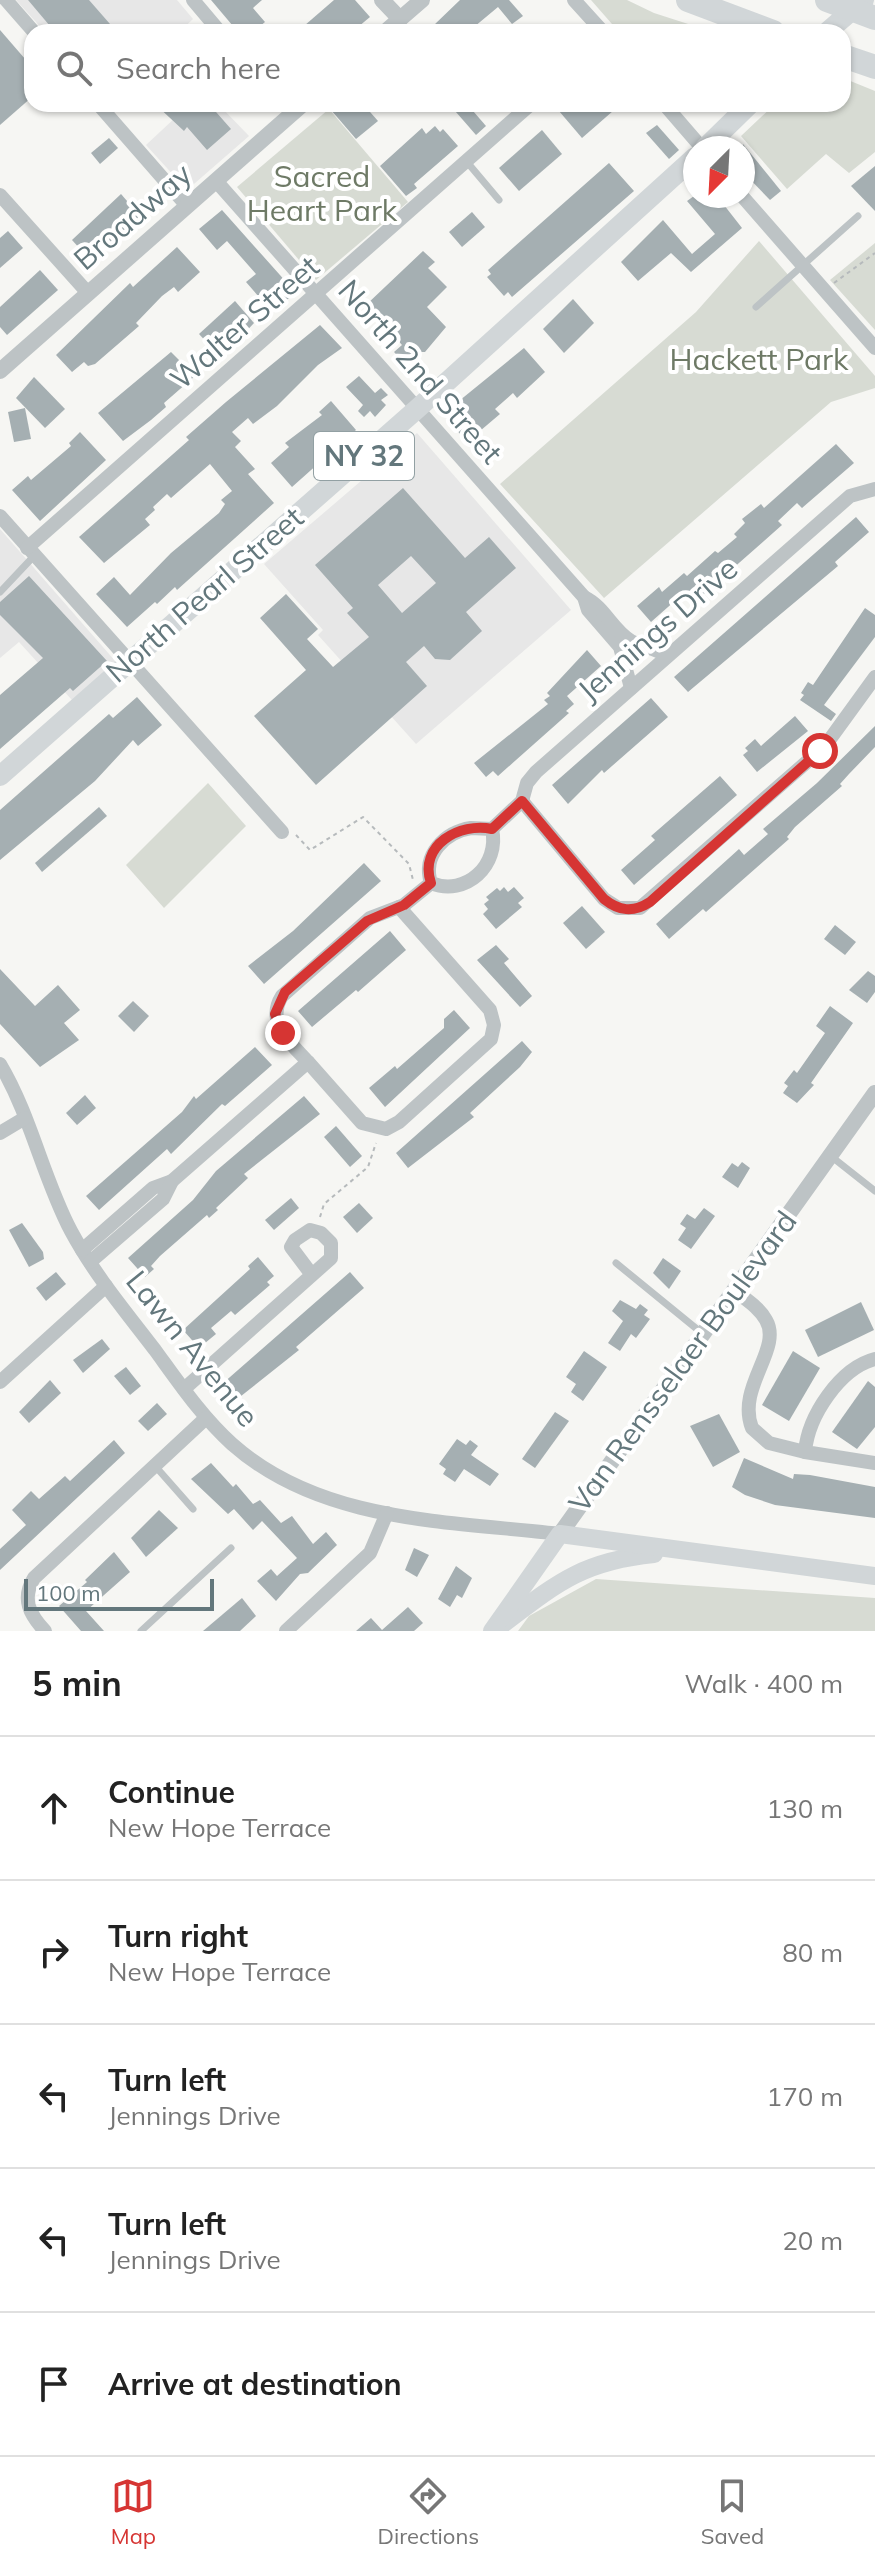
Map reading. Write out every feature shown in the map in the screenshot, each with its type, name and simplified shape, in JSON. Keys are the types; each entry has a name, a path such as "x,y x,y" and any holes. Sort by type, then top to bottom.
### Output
{"highway":[{"path":"688,0 751,24"},
{"path":"827,0 875,18"},
{"path":"839,0 875,9"},
{"path":"851,59 875,67"}],"main road":[{"path":"836,24 864,0"},
{"path":"716,136 741,112"},
{"name":"North Pearl Street","path":"0,776 417,409 683,168"},
{"path":"560,1534 875,1576"},
{"name":"Van Rensselaer Boulevard","path":"493,1631 560,1534"},
{"path":"493,1631 564,1577 578,1572 635,1556 721,1556"}],"street":[{"path":"6,0 27,24"},
{"path":"193,0 213,24"},
{"path":"382,0 400,19"},
{"path":"394,24 422,0"},
{"path":"574,0 596,24"},
{"path":"105,112 187,206"},
{"name":"Broadway","path":"0,371 217,182 287,112"},
{"name":"Walter Street","path":"31,552 522,112"},
{"path":"671,112 692,136"},
{"name":"North 2nd Street","path":"217,182 584,597 596,604 629,640 653,647 667,656"},
{"path":"0,195 88,293"},
{"path":"752,208 875,348"},
{"name":"Jennings Drive","path":"492,829 522,801 532,777 667,656 850,496 864,489 875,489"},
{"path":"0,516 287,831"},
{"name":"North 2nd Street","path":"584,597 588,610 621,651 624,672 631,688"},
{"path":"522,801 604,899 623,909 640,908 825,746 875,677"},
{"path":"399,907 490,1010 494,1030 485,1047 410,1113 395,1125 380,1129 362,1123 279,1029 275,1014 279,1000 367,921 399,907 426,888 461,885 479,874 492,854 492,829 463,829 443,839 430,860 426,888"},
{"path":"86,1256 153,1188 172,1181 308,1062"},
{"name":"Lawn Avenue","path":"0,1064 62,1211 86,1256 206,1418 247,1456 285,1481 334,1501 387,1513 560,1534"},
{"name":"Van Rensselaer Boulevard","path":"560,1534 875,1093"},
{"path":"0,1133 25,1118"},
{"path":"184,1389 312,1275 334,1253 331,1243 316,1230 304,1232 291,1247 312,1275"},
{"path":"0,1382 106,1286"},
{"path":"734,1290 761,1313 770,1330 767,1348 747,1398 752,1428 769,1443 875,1463"},
{"path":"805,1452 813,1425 840,1381 856,1367 875,1359"},
{"path":"45,1631 28,1605 29,1588 34,1578 206,1418"},
{"path":"286,1631 370,1553 387,1513"}],"lane":[{"path":"467,162 499,200"},
{"path":"756,307 858,216"},
{"path":"0,592 31,552"},
{"path":"830,1155 875,1191"},
{"path":"616,1263 703,1334"},
{"path":"156,1467 193,1509"},
{"path":"141,1631 231,1548"}],"path":[{"path":"824,290 875,253"},
{"path":"287,831 310,850 363,817 409,864 426,888"},
{"path":"316,1230 325,1203 369,1166 380,1129"}],"shaded area":[{"path":"16,0 177,0 193,19 188,24 38,24"},
{"path":"181,112 226,112 249,136 187,190 146,145"},
{"path":"417,433 571,610 416,744 318,635 323,630 264,564"},
{"path":"0,529 116,662 72,700 19,642 0,658"}],"green space":[{"path":"591,0 627,0 688,24 612,24"},
{"path":"851,81 875,91 875,152 849,173 826,154 787,189 755,152 755,136 741,136 766,112 851,112"},
{"name":"Sacred Heart Park","path":"325,112 332,112 408,202 316,280 237,187"},
{"name":"Hackett Park","path":"759,241 875,376 875,388 831,402 604,598 500,484 696,312"},
{"path":"875,243 875,330 830,280"},
{"path":"208,783 246,826 164,908 126,865"},
{"path":"596,1579 875,1598 875,1631 518,1631 529,1616"}],"building":[{"path":"28,0 89,0 110,24 48,24"},
{"path":"211,0 262,0 253,8 265,22 263,24 231,24"},
{"path":"334,0 355,0 370,17 362,24 306,24"},
{"path":"460,0 509,0 523,16 512,24 498,7 478,24 435,24"},
{"path":"0,30 24,58 24,104 0,125"},
{"path":"164,112 216,112 231,129 207,150 187,127 184,131"},
{"path":"333,112 370,112 378,121 356,139"},
{"path":"456,112 474,112 486,126 476,135"},
{"path":"560,112 612,112 582,138"},
{"path":"657,125 679,150 669,159 646,133"},
{"path":"435,126 440,132 443,129 458,146 414,184 417,188 406,196 380,166 422,128 426,134"},
{"path":"542,130 562,154 519,191 499,168"},
{"path":"109,138 118,148 100,164 91,153"},
{"path":"755,159 781,191 770,200 755,184"},
{"path":"609,163 634,191 512,297 508,292 504,296 487,277 491,274 488,270"},
{"path":"875,166 875,211 851,186"},
{"path":"121,194 140,216 90,260 72,240"},
{"path":"693,208 726,208 742,228 691,272 671,253 638,281 621,262 663,220 692,254 715,234"},
{"path":"222,210 296,293 271,311 246,282 256,274 227,241 217,250 199,229"},
{"path":"472,212 485,227 462,247 449,232"},
{"path":"8,231 23,248 0,268 0,238"},
{"path":"177,247 200,272 178,292 174,287 162,296 136,323 139,326 95,364 88,366 84,362 72,372 56,355 130,283 133,287"},
{"path":"423,251 435,262 428,268 447,287 427,307 446,327 425,352 417,352 405,363 394,352 402,345 366,305"},
{"path":"40,270 58,290 7,335 0,327 0,307"},
{"path":"573,299 594,323 564,353 543,329"},
{"path":"235,301 254,323 221,358 199,334"},
{"path":"320,325 342,348 318,365 277,406 253,424 248,418 232,432 241,441 235,447 255,469 248,474 274,503 177,590 175,587 127,627 96,594 114,577 130,595 171,553 219,513 225,504 221,500 232,491 210,464 171,498 167,494 153,507 155,510 145,519 150,525 104,563 79,537 189,440 186,437"},
{"path":"524,348 545,372 517,398 513,393 495,409 500,414 467,442 443,414"},
{"path":"171,352 195,376 164,403 166,407 123,441 98,413"},
{"path":"359,376 375,393 381,388 388,395 381,400 386,405 375,417 370,411 364,417 358,411 363,405 346,387"},
{"path":"34,377 65,409 45,428 16,398"},
{"path":"331,401 356,430 292,487 271,463 289,447 285,443 322,415 319,412"},
{"path":"25,408 31,439 14,442 8,412"},
{"path":"80,432 106,460 40,521 12,490 28,476 31,480 71,446 69,443"},
{"path":"836,444 854,463 802,508 797,503 778,521 782,525 731,570 726,566 707,583 711,588 694,603 685,592 651,622 637,606 659,587 662,592 684,573 687,576 715,551 718,553 737,537 734,534 745,523 742,519 761,504 764,508"},
{"path":"403,488 465,558 489,537 516,568 466,612 482,631 450,660 435,659 424,646 406,662 427,686 316,785 254,716 306,670 260,618 286,594 318,629 307,639 333,667 369,637 347,613 353,608 315,565","holes":["411,556 436,583 402,613 378,585"]},
{"path":"856,517 869,532 835,562 838,566 688,692 674,677"},
{"path":"29,576 107,661 73,691 70,688 0,749 0,695 43,658 0,615 0,602"},
{"path":"865,608 875,615 875,637 824,705 836,714 831,721 800,700 804,695 801,693 808,682 813,685"},
{"path":"587,650 601,666 567,696 574,704 566,711 569,713 498,776 493,771 486,777 474,763 548,704 544,700 550,696 547,693"},
{"path":"137,697 162,725 138,746 133,740 95,781 0,860 0,810 109,714 113,718"},
{"path":"651,698 668,717 604,773 602,770 568,804 552,785"},
{"path":"795,716 808,731 757,772 743,755 748,751 745,748 755,739 761,746"},
{"path":"875,726 875,747 840,784 842,786 795,827 787,837 789,839 706,912 703,909 669,939 656,924 739,849 744,855 768,834 763,829 817,783"},
{"path":"720,776 737,795 634,885 621,870 655,840 651,836"},
{"path":"99,807 107,816 42,872 35,863"},
{"path":"364,863 381,881 264,984 248,966 293,931"},
{"path":"504,887 508,892 514,887 524,898 518,903 522,907 496,929 483,914 488,909 484,904 489,900 486,897 497,888 500,891"},
{"path":"582,906 605,932 586,949 563,923"},
{"path":"835,925 856,942 845,955 824,939"},
{"path":"390,931 406,950 312,1027 298,1011"},
{"path":"496,945 509,959 504,963 532,996 520,1007 477,960"},
{"path":"0,969 35,1006 58,985 80,1010 64,1023 79,1040 40,1067 0,1024"},
{"path":"868,971 875,976 875,992 867,1003 849,990"},
{"path":"133,1001 149,1016 134,1032 118,1016"},
{"path":"830,1006 853,1023 811,1083 814,1085 797,1103 783,1093 788,1086 784,1083 794,1070 797,1073 825,1033 816,1026"},
{"path":"454,1010 470,1028 385,1107 369,1088 395,1066 397,1069 444,1028 444,1019"},
{"path":"522,1041 532,1052 520,1067 470,1113 474,1117 408,1168 396,1153"},
{"path":"255,1047 272,1065 225,1106 222,1104 171,1154 167,1149 99,1210 86,1196 182,1112 194,1096 196,1099"},
{"path":"85,1095 96,1108 77,1125 66,1113"},
{"path":"304,1096 320,1114 244,1174 248,1178 216,1208 218,1210 209,1218 207,1215 160,1256 151,1266 154,1269 145,1277 128,1258 193,1200 216,1171"},
{"path":"336,1126 362,1156 350,1167 324,1137"},
{"path":"742,1162 750,1168 738,1188 722,1177 732,1163 738,1167"},
{"path":"291,1198 299,1208 274,1230 265,1220"},
{"path":"359,1203 373,1218 357,1233 343,1217"},
{"path":"704,1208 715,1216 691,1249 678,1240 686,1228 680,1224 687,1214 695,1219"},
{"path":"22,1223 43,1252 44,1259 29,1267 9,1230"},
{"path":"258,1257 274,1276 267,1282 270,1285 235,1315 231,1311 211,1328 216,1334 199,1348 183,1330 250,1269 248,1266"},
{"path":"663,1258 681,1271 669,1289 653,1273"},
{"path":"56,1272 66,1284 46,1301 36,1288"},
{"path":"350,1272 364,1288 296,1347 299,1350 236,1400 222,1384"},
{"path":"620,1300 636,1309 640,1304 648,1310 644,1315 650,1319 636,1338 631,1334 620,1351 608,1343 623,1321 612,1311"},
{"path":"861,1302 874,1330 818,1357 805,1330"},
{"path":"102,1339 110,1349 83,1373 73,1360"},
{"path":"584,1351 607,1367 583,1401 571,1392 576,1384 566,1377"},
{"path":"793,1351 820,1368 789,1421 762,1405"},
{"path":"126,1367 141,1386 130,1395 114,1376"},
{"path":"50,1380 61,1393 29,1423 19,1412"},
{"path":"868,1381 875,1387 875,1427 857,1449 832,1432"},
{"path":"157,1403 167,1414 148,1431 138,1421"},
{"path":"555,1412 569,1421 535,1468 522,1459"},
{"path":"719,1414 740,1452 713,1467 690,1426"},
{"path":"457,1439 466,1445 470,1440 478,1446 471,1455 499,1474 490,1486 464,1469 455,1482 443,1474 446,1469 439,1464"},
{"path":"114,1440 125,1453 0,1570 0,1549 26,1525 12,1510 31,1491 39,1499 65,1476 70,1481"},
{"path":"744,1458 793,1479 794,1474 810,1475 875,1487 875,1518 775,1505 745,1495 732,1487"},
{"path":"211,1463 233,1487 236,1484 253,1504 260,1500 281,1523 292,1516 313,1544 326,1532 337,1545 308,1573 300,1574 276,1601 257,1581 271,1569 277,1576 297,1558 262,1521 253,1530 234,1509 228,1514 191,1479"},
{"path":"159,1510 178,1528 146,1557 131,1538"},
{"path":"414,1548 429,1555 417,1577 405,1570"},
{"path":"114,1552 130,1572 86,1611 104,1631 81,1631 59,1606 87,1582 85,1580"},
{"path":"456,1566 472,1578 462,1598 457,1595 450,1607 438,1599"},
{"path":"242,1598 256,1616 240,1631 203,1631"},
{"path":"408,1607 423,1623 414,1631 356,1631 371,1618 382,1630"}],"route":[{"path":"283,1033 275,1014 285,992 373,916 404,905 431,883 430,860 439,844 450,834 471,828 492,829 522,801 531,816 604,899 618,908 640,908 820,751"}]}
